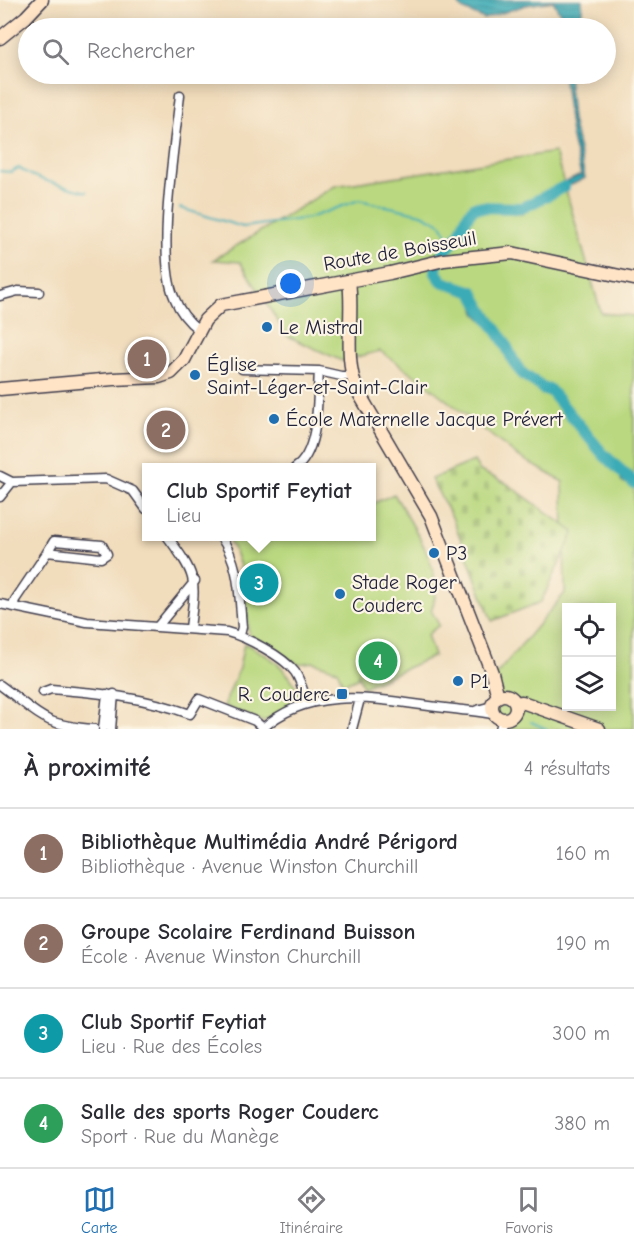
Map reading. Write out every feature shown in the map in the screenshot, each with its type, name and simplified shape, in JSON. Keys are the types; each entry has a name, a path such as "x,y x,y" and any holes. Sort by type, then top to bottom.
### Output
{"main road":[{"path":"25,18 42,0"},
{"path":"0,38 18,24"},
{"name":"Route de Boisseuil","path":"0,389 113,378 159,377 178,368 212,311 230,302 349,281 444,260 513,252 634,279"},
{"path":"349,281 352,306 351,376 431,516 504,710 536,707 599,729"}],"street":[{"path":"180,95 167,220 168,271 174,297 189,321 199,330"},
{"path":"0,296 18,291 39,292"},
{"path":"242,369 319,371 351,376"},
{"path":"301,463 304,460 314,430 319,371"},
{"path":"0,476 12,482 106,478 133,492 142,503"},
{"path":"0,497 12,482"},
{"path":"13,606 47,552 54,541 102,545 107,554 101,558 47,552"},
{"path":"170,541 190,568 195,580 190,628"},
{"path":"222,541 235,562 242,627 240,635"},
{"path":"158,626 195,580"},
{"path":"0,604 87,622 190,628 240,635 280,659 295,672 307,703"},
{"path":"0,685 37,716 56,724 79,729 94,729"},
{"path":"43,692 51,689 111,694 163,704 190,714 199,699 255,721 263,728 282,714 307,703 360,699 477,710 504,710"},
{"path":"103,729 111,694"},
{"path":"111,694 111,729"},
{"path":"352,729 360,699"}],"green space":[{"path":"555,152 601,313 634,316 634,729 503,729 485,688 565,593 563,482 516,455 421,380 380,351 342,361 287,336 240,262 213,260 335,186"},
{"path":"474,461 480,471 506,483 574,532 541,602 492,621 452,517 431,479"},
{"name":"Stade Roger Couderc","path":"394,494 426,550 435,581 435,596 431,610 439,625 427,635 434,656 363,687 358,674 357,678 343,684 337,670 313,662 298,664 249,635 241,571 229,541 376,541 376,502"},
{"path":"244,643 284,669 300,695 293,704 263,722 224,706 239,668"}],"water":[{"path":"456,0 582,0 582,18 563,18 553,1 526,5 487,18 462,9"},
{"path":"564,84 569,84 572,120 585,178 541,200 522,214 478,208 462,225 460,232 462,222 475,207 522,208 549,194 549,190 581,175 571,134"},
{"path":"460,234 458,242 447,254 442,254"},
{"path":"433,268 438,271 436,273 443,282 473,292 480,309 505,343 521,372 528,379 549,389 603,454 634,486 622,482 618,470 568,419 549,391 527,382 517,371 500,338 476,313 472,295 438,282"}],"waterway":[{"path":"0,171 11,172 19,168 41,179 87,192"},
{"path":"564,187 522,208 475,207 458,236 440,258 436,273 443,282 473,292 519,369 544,390 549,389 603,454 634,483"},
{"path":"180,208 243,227 309,218 359,200 422,214 441,224 452,243"},
{"path":"531,722 547,729"}],"place":[{"name":"Le Mistral","path":"267,327"},
{"name":"Bibliothèque Multimédia André Périgord","path":"147,359"},
{"name":"Église Saint-Léger-et-Saint-Clair","path":"195,375"},
{"name":"École Maternelle Jacque Prévert","path":"274,419"},
{"name":"Groupe Scolaire Ferdinand Buisson","path":"166,430"},
{"name":"P3","path":"434,553"},
{"name":"Club Sportif Feytiat","path":"259,583"},
{"name":"Stade Roger Couderc","path":"340,594"},
{"name":"Salle des sports Roger Couderc","path":"378,661"},
{"name":"P1","path":"458,681"},
{"name":"R. Couderc","path":"342,694"}]}
